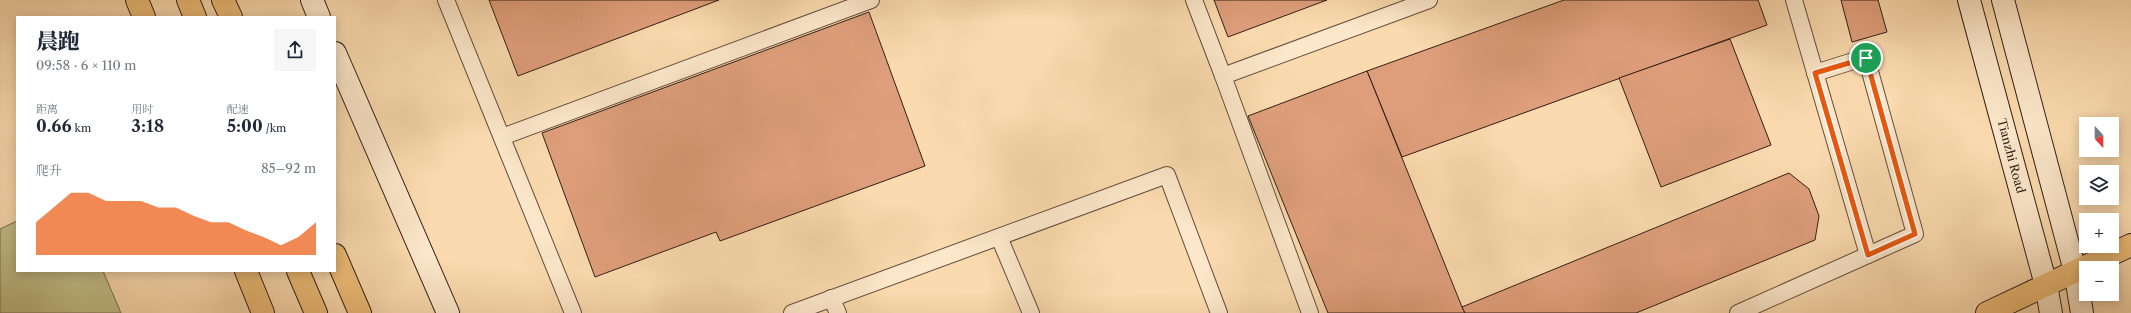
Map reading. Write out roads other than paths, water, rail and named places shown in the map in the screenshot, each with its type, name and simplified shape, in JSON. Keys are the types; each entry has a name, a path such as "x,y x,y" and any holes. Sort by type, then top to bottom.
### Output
{"main road":[{"path":"137,0 144,16"},
{"path":"188,0 195,16"},
{"path":"223,0 231,16"},
{"path":"1987,313 2131,245"},
{"path":"336,257 360,313"},
{"path":"246,272 263,313"},
{"path":"298,272 316,313"}],"street":[{"path":"312,0 319,16"},
{"name":"Tianzhi Road","path":"1969,0 2046,285 2051,313"},
{"path":"2003,0 2075,271 2082,313"},
{"path":"336,55 448,313"}],"lane":[{"path":"446,0 573,313"},
{"path":"502,137 871,0"},
{"path":"1194,0 1310,313"},
{"path":"1223,76 1429,0"},
{"path":"1794,0 1868,255"},
{"path":"1738,313 1915,234 1866,58 1815,73"},
{"path":"792,313 1168,175 1220,313"},
{"path":"999,237 1031,313"},
{"path":"832,298 838,313"}]}
